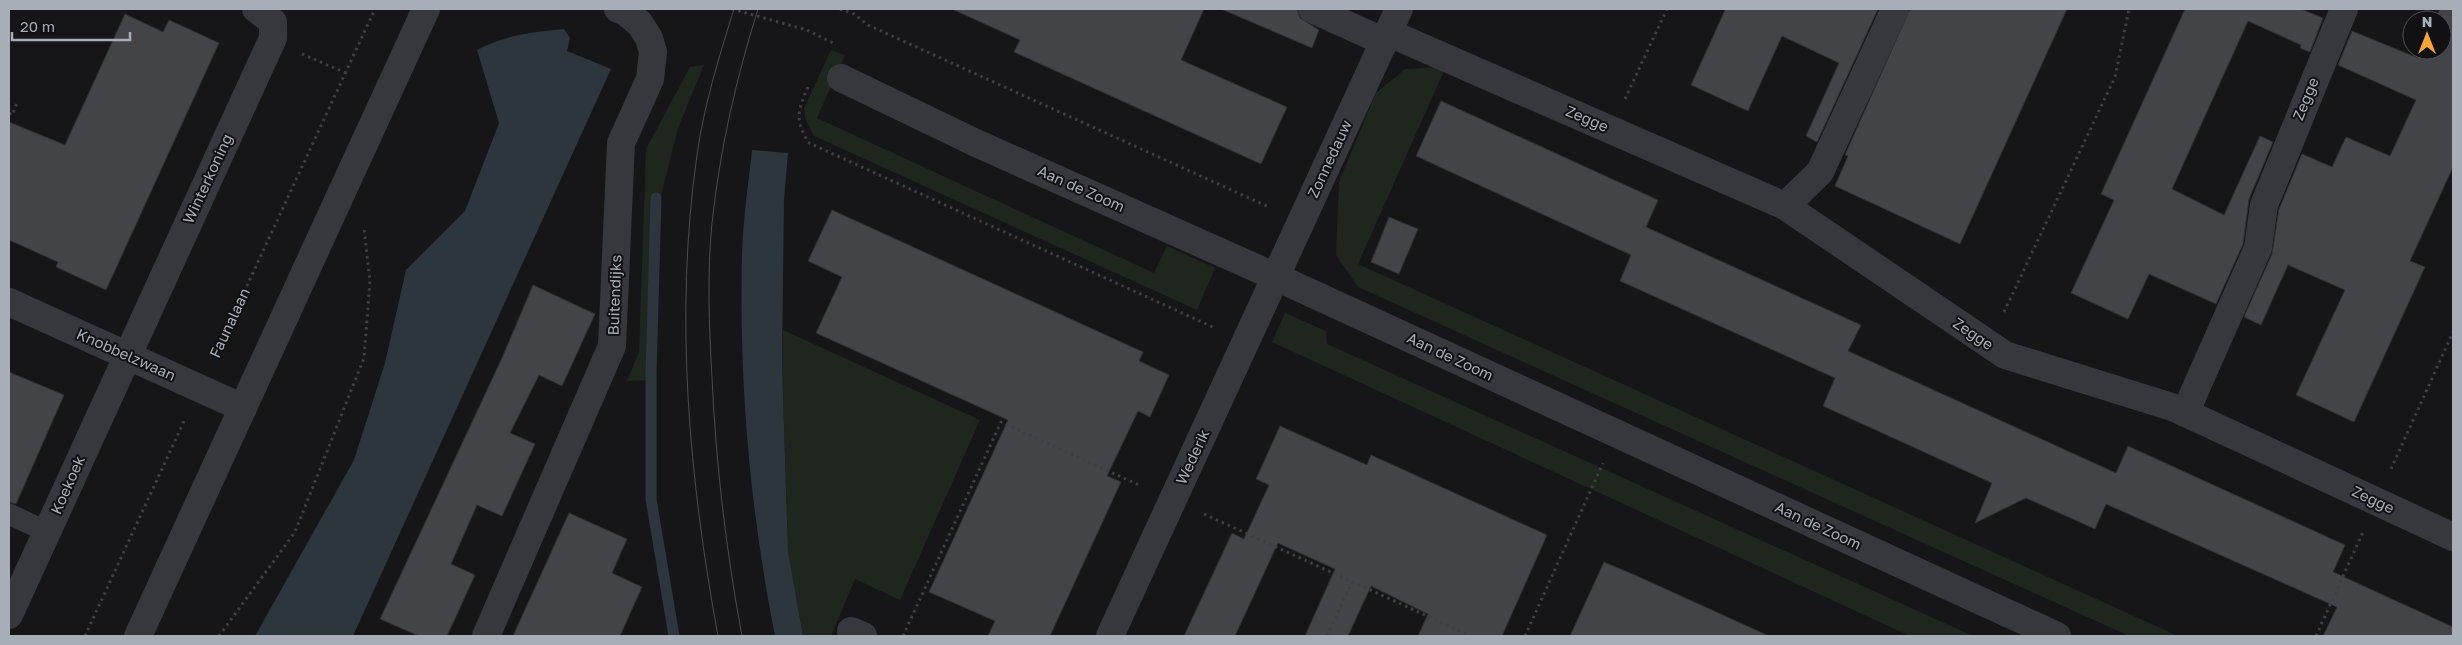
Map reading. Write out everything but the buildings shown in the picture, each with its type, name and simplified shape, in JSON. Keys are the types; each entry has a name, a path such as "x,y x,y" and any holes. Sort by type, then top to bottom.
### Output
{"street":[{"path":"256,9 273,22 272,40"},
{"path":"138,636 426,9"},
{"name":"Buitendijks","path":"486,636 612,346 621,143 650,79 653,52 649,38 640,24 626,12 618,9"},
{"path":"1312,9 1391,28"},
{"path":"1785,206 1820,172 1895,9"},
{"name":"Zegge","path":"2184,413 2258,248 2264,205 2344,9"},
{"name":"Zegge","path":"1391,28 1612,130 1785,206 2004,355 2184,413 2453,537"},
{"name":"Zonnedauw","path":"1276,277 1391,28"},
{"name":"Winterkoning","path":"127,356 272,40"},
{"name":"Aan de Zoom","path":"841,78 976,143 1276,277 2057,636"},
{"name":"Wederik","path":"1110,636 1276,277"},
{"name":"Knobbelzwaan","path":"9,302 243,408"},
{"name":"Koekoek","path":"9,615 127,356"}],"lane":[{"path":"9,514 47,532"}],"path":[{"name":"Faunalaan","path":"85,636 375,9"},
{"path":"840,9 854,14 868,25 1301,221"},
{"path":"853,9 854,14"},
{"path":"1612,130 1666,9"},
{"path":"1988,344 2115,77 2129,9"},
{"path":"272,40 346,73"},
{"path":"825,50 829,41"},
{"path":"810,85 798,111 799,122 809,143 1218,330"},
{"path":"9,113 12,115 17,104"},
{"path":"219,636 295,532 364,358 370,282 364,224"},
{"path":"2316,636 2453,332"},
{"path":"903,636 1001,422 1471,636"},
{"path":"1525,636 1616,433"},
{"path":"1327,636 1352,582"}],"shaded area":[{"path":"564,29 570,38 567,51 611,69 353,636 255,636 354,460 385,363 406,270 465,211 499,123 477,50 509,38"},
{"path":"831,50 845,55 817,118 1154,273 1167,246 1215,268 1197,310 814,136 806,120 804,108"},
{"path":"704,65 678,128 659,204 654,380 627,381 639,352 646,149 690,67"},
{"path":"1439,67 1444,71 1358,264 2178,636 2129,636 1358,287 1336,255 1339,182 1376,93 1405,69"},
{"path":"752,150 788,153 784,200 782,363 788,551 803,636 775,636 759,541 748,447 742,352 742,256"},
{"path":"1285,313 1326,331 1327,344 1973,636 1910,636 1272,342"},
{"path":"783,330 980,420 900,600 855,579 831,636 803,636 788,551 782,363"}],"waterway":[{"path":"656,198 651,374 651,499 674,636"}],"tram line":[{"path":"718,636 699,517 693,457 688,396 686,275 690,215 700,136 712,81 734,9"},
{"path":"742,636 731,572 716,443 710,339 709,261 715,195 724,141 736,88 758,9"}]}
